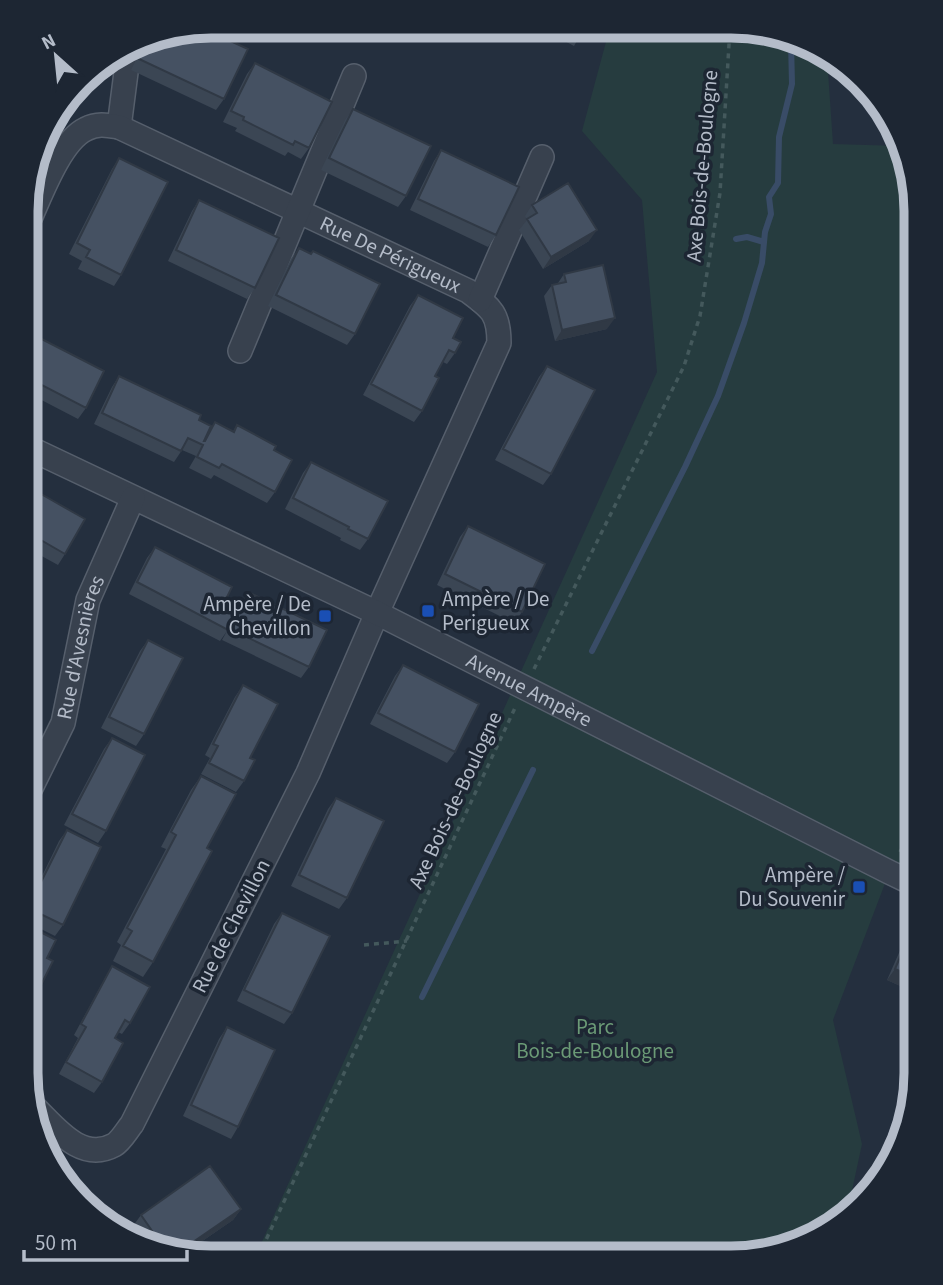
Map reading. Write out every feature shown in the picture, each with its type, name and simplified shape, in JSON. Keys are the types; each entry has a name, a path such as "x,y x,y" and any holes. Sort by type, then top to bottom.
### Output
{"street":[{"path":"118,127 127,61"},
{"path":"240,351 354,76"},
{"name":"Rue De Périgueux","path":"39,200 63,150 84,129 102,124 118,127 468,290 493,312 499,327 499,344 377,613"},
{"path":"480,300 542,157"},
{"name":"Avenue Ampère","path":"38,452 377,613 904,879"},
{"name":"Rue d'Avesnières","path":"38,774 63,723 88,600 133,498"},
{"name":"Rue de Chevillon","path":"45,1117 73,1144 95,1151 116,1144 132,1124 308,774 377,613"}],"path":[{"name":"Axe Bois-de-Boulogne","path":"263,1246 525,688 684,366 699,316 720,192 729,38"},
{"path":"889,872 904,844"},
{"path":"364,946 407,941"}],"green space":[{"name":"Parc Bois-de-Boulogne","path":"607,38 754,40 798,52 828,68 833,144 891,146 901,178 904,212 904,880 889,873 833,1020 862,1144 850,1199 808,1229 765,1243 743,1246 260,1246 657,372 642,200 582,131"}],"building":[{"path":"224,38 248,49 224,99 139,59 142,53 156,48 189,40"},
{"path":"255,63 332,102 309,148 295,141 293,145 243,120 244,117 231,111"},
{"path":"353,109 431,146 406,196 329,158"},
{"path":"441,150 519,187 496,235 418,199"},
{"path":"119,158 168,182 121,275 86,257 90,250 77,243"},
{"path":"568,183 597,230 551,257 527,219 537,213 532,205"},
{"path":"199,200 279,238 255,288 176,250"},
{"path":"299,248 311,254 313,251 380,284 355,334 276,295"},
{"path":"603,265 615,318 562,330 552,285 566,282 564,274"},
{"path":"418,295 463,318 453,338 461,342 455,353 449,350 435,376 439,378 422,411 371,384"},
{"path":"38,337 104,371 86,408 38,383"},
{"path":"547,366 595,390 551,474 503,449"},
{"path":"119,376 201,415 199,420 211,426 204,441 215,422 234,432 237,425 276,446 274,450 292,460 275,492 222,464 219,468 197,457 203,445 188,438 181,451 102,413"},
{"path":"311,462 388,501 368,539 293,498"},
{"path":"38,492 85,519 65,554 38,538"},
{"path":"468,526 545,564 522,612 445,574"},
{"path":"155,547 232,587 227,597 242,605 248,592 327,630 309,667 230,629 238,614 236,613 228,630 137,582"},
{"path":"148,640 183,658 144,734 109,717"},
{"path":"403,665 479,704 455,752 378,713"},
{"path":"243,685 278,704 250,758 255,760 244,781 209,763 218,746 213,744"},
{"path":"112,738 145,755 106,831 72,814"},
{"path":"201,776 236,794 207,848 212,851 153,962 123,946 132,931 127,928 176,835 171,832"},
{"path":"336,798 384,821 347,898 299,875"},
{"path":"67,830 101,847 63,925 38,913 38,888"},
{"path":"282,913 330,936 292,1013 244,990"},
{"path":"38,931 56,940 47,958 53,961 38,991"},
{"path":"904,948 904,973 895,969"},
{"path":"112,966 150,987 130,1023 125,1020 115,1038 123,1043 102,1082 66,1062 86,1027 81,1024"},
{"path":"227,1027 275,1050 238,1127 191,1105"},
{"path":"210,1166 241,1209 189,1245 156,1237 141,1215"}],"waterway":[{"path":"592,651 718,396 744,323 762,263 765,232 771,214 769,197 778,183 779,137 792,84 791,50"},
{"path":"736,239 747,237 764,242"},
{"path":"422,997 533,770"}],"place":[{"name":"Ampère / De Perigueux","path":"428,611"},
{"name":"Ampère / De Chevillon","path":"325,616"},
{"name":"Ampère / Du Souvenir","path":"859,887"}]}
